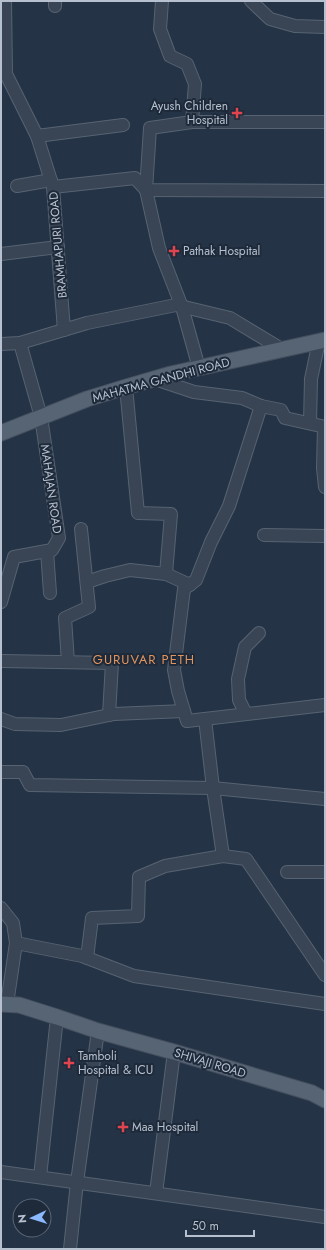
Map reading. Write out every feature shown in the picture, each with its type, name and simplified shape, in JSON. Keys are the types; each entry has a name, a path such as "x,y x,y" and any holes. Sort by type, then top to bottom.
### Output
{"main road":[{"name":"MAHATMA GANDHI ROAD","path":"1,434 87,399 126,387 199,368 322,340"},
{"name":"SHIVAJI ROAD","path":"4,1004 19,1005 98,1031 312,1093 325,1100"}],"street":[{"name":"BRAMHAPURI ROAD","path":"5,1 3,75 37,136 52,183 64,330"},
{"path":"162,1 160,29 170,56 187,64 195,84 192,122"},
{"path":"251,1 270,19 295,26 325,27"},
{"path":"199,368 182,307 159,248 146,190 150,128 192,122 325,122"},
{"path":"37,136 123,125"},
{"path":"16,186 135,178 146,190 325,191"},
{"path":"1,254 58,247"},
{"path":"1,344 20,343 87,323 176,305 230,318 283,350"},
{"path":"310,423 311,379 322,340"},
{"path":"20,343 41,417"},
{"path":"154,379 194,392 242,398 261,406 281,410 285,418 324,427 323,468 325,487"},
{"path":"126,387 138,513 171,514 166,574"},
{"path":"261,406 229,506 211,542 196,580 184,589 174,670 178,691 187,721 325,705"},
{"name":"MAHAJAN ROAD","path":"1,598 14,556 52,550 59,538 41,417"},
{"path":"68,662 65,618 89,607 81,529"},
{"path":"264,535 325,536"},
{"path":"47,551 50,593"},
{"path":"86,582 130,570 166,574 190,584"},
{"path":"246,714 239,700 238,679 244,647 259,633"},
{"path":"1,661 112,663 109,715"},
{"path":"1,719 14,724 61,725 109,715 184,711"},
{"path":"205,719 223,856"},
{"path":"1,772 24,772 30,786 213,788 325,799"},
{"path":"86,958 92,918 138,916 139,877 165,866 223,856 246,859 321,964 325,974"},
{"path":"287,872 325,872"},
{"path":"1,908 13,923 16,943 4,1004"},
{"path":"16,943 82,956 134,976 325,1004"},
{"path":"40,1177 57,1017"},
{"path":"70,1249 77,1182 98,1031"},
{"path":"156,1193 174,1052"},
{"path":"1,1172 325,1217"}],"place":[{"name":"Ayush Children Hospital","path":"237,113"},
{"name":"Pathak Hospital","path":"174,251"},
{"name":"Tamboli Hospital & ICU","path":"69,1063"},
{"name":"Maa Hospital","path":"123,1127"}],"district":[{"name":"GURUVAR PETH","path":"144,659"}]}
